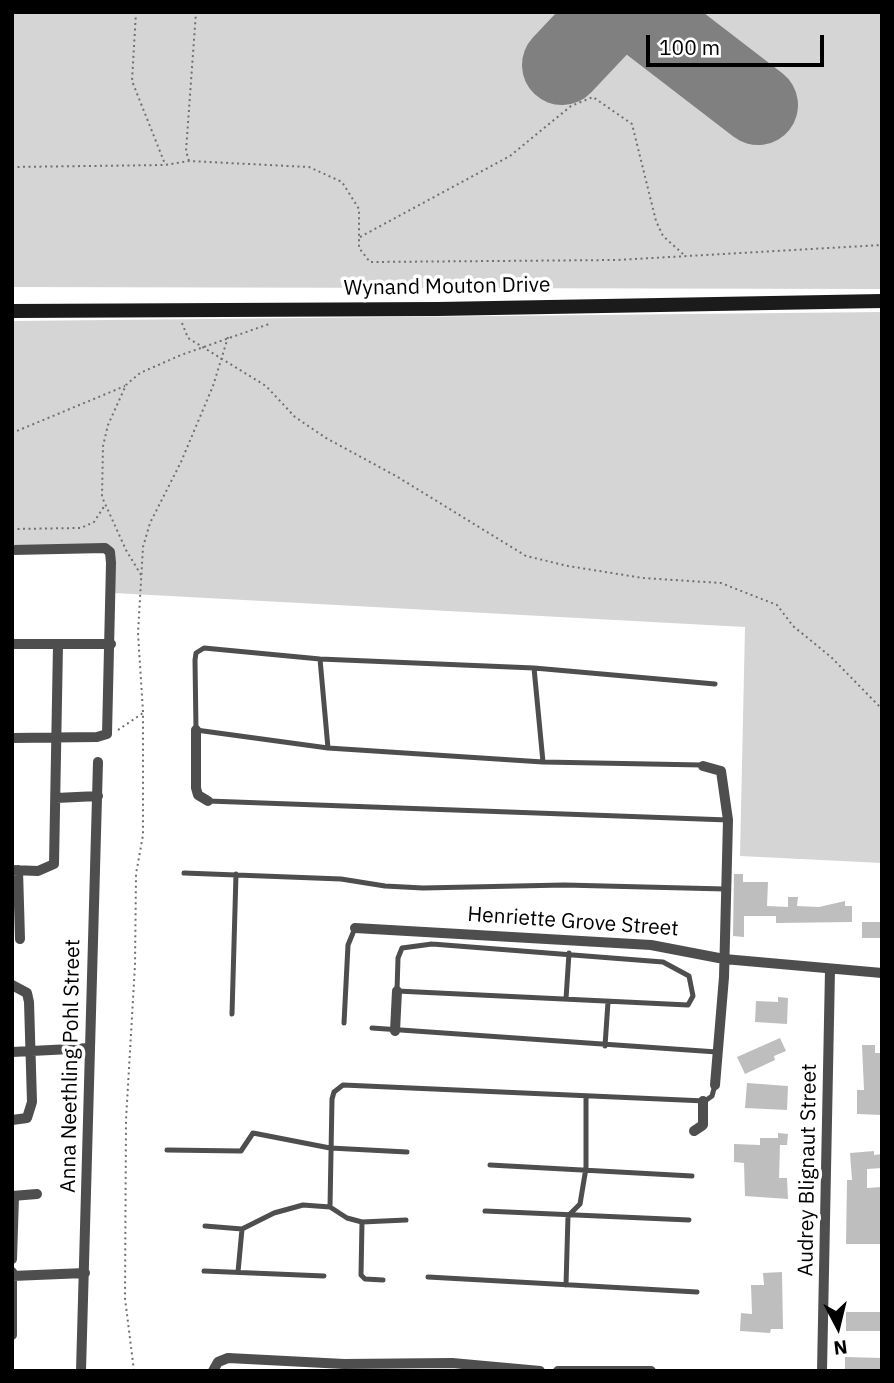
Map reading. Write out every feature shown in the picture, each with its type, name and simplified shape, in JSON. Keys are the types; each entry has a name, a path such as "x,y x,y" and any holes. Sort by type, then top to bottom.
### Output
{"street":[{"name":"Wynand Mouton Drive","path":"12,311 425,309 882,301"},
{"path":"12,550 109,550 111,644 108,732 97,737 12,737"},
{"path":"12,644 111,644"},
{"path":"20,939 15,870 38,871 54,864 58,645"},
{"path":"196,730 196,788 198,795 208,801"},
{"name":"Anna Neethling Pohl Street","path":"81,1371 99,762"},
{"path":"702,765 721,771 728,820 720,1052 715,1085"},
{"path":"56,798 97,796"},
{"name":"Henriette Grove Street","path":"355,928 651,945 724,959 882,973"},
{"name":"Audrey Blignaut Street","path":"822,1371 830,970"},
{"path":"12,985 27,993 31,1051 30,1113 24,1120 12,1120"},
{"path":"395,1031 397,991"},
{"path":"12,1052 90,1048"},
{"path":"694,1130 703,1125 703,1101"},
{"path":"12,1259 13,1196 37,1194"},
{"path":"12,1335 12,1274 85,1273"},
{"path":"213,1371 218,1362 228,1358 344,1367 452,1363 540,1371"},
{"path":"558,1371 651,1371"}],"lane":[{"path":"702,765 544,762 328,748 196,730 195,660 200,650 320,659 534,668 715,684"},
{"path":"320,659 328,748"},
{"path":"534,668 544,762"},
{"path":"208,801 728,820"},
{"path":"184,873 341,879 410,887 564,885 726,889"},
{"path":"232,1014 236,874"},
{"name":"Henriette Grove Street","path":"344,1023 348,945 355,928"},
{"path":"432,944 663,962 684,970 693,982 693,996 688,1005 397,991 398,958 406,945 432,944"},
{"path":"566,999 569,953"},
{"path":"605,1046 608,1002"},
{"path":"372,1028 720,1052"},
{"path":"330,1207 334,1092 343,1085 586,1098 703,1101 712,1096 715,1085"},
{"path":"566,1285 568,1216 580,1204 586,1168 586,1098"},
{"path":"167,1150 236,1152 244,1150 249,1135 253,1133 330,1149 407,1152"},
{"path":"490,1165 586,1168 692,1176"},
{"path":"205,1226 242,1229 292,1207 315,1205 330,1207 347,1218 362,1222 406,1220"},
{"path":"485,1211 689,1220"},
{"path":"362,1222 361,1275 365,1279 383,1280"},
{"path":"238,1272 242,1229"},
{"path":"204,1271 324,1276"},
{"path":"428,1277 697,1292"}],"path":[{"path":"136,12 131,81 165,165"},
{"path":"189,161 186,151 196,12"},
{"path":"359,237 509,156 571,106 593,97 632,124 656,221 663,236 683,255"},
{"path":"12,166 165,165 189,161 309,167 342,182 359,209 359,248 370,262 617,260 882,245"},
{"path":"182,321 188,338 266,386 295,417 526,556 643,578 721,583 777,605 793,626 831,657 882,709"},
{"path":"12,433 126,385 140,373 203,346 270,324"},
{"path":"134,1371 125,1298 126,1120 135,976 136,874 142,835 143,713 138,632 143,547 150,523 181,462 228,337"},
{"path":"126,385 108,425 103,446 101,488 105,505 125,550 142,576"},
{"path":"12,528 81,528 94,522 105,505"},
{"path":"108,732 117,731 143,713"}],"shaded area":[{"path":"12,12 882,12 882,289 12,287"},
{"path":"882,312 882,863 740,856 745,627 114,593 113,548 12,549 12,321"}],"building":[{"path":"734,874 743,874 743,882 768,882 767,906 788,907 788,897 798,897 797,906 819,907 845,901 845,906 852,906 852,922 776,923 776,916 744,916 744,937 733,936"},
{"path":"862,922 882,922 882,938 862,938"},
{"path":"778,997 788,998 787,1024 755,1022 756,1001 778,1002"},
{"path":"780,1038 786,1051 774,1056 775,1060 745,1074 737,1057"},
{"path":"862,1045 875,1045 875,1053 882,1053 882,1115 857,1114 857,1090 864,1090"},
{"path":"747,1083 788,1086 787,1110 745,1108"},
{"path":"778,1133 788,1134 787,1145 780,1145 779,1178 787,1178 788,1199 745,1196 744,1163 734,1162 734,1144 760,1145 760,1138 778,1138"},
{"path":"874,1151 874,1155 882,1154 882,1168 867,1169 867,1188 882,1187 881,1244 846,1244 847,1180 852,1180 850,1153"},
{"path":"782,1272 783,1329 771,1329 770,1333 740,1331 741,1313 752,1314 751,1285 764,1285 763,1273"},
{"path":"846,1312 881,1312 882,1331 846,1331"},
{"path":"845,1357 882,1358 882,1371 845,1371"}],"runway":[{"path":"562,65 612,12"},
{"path":"637,12 758,105"}]}
